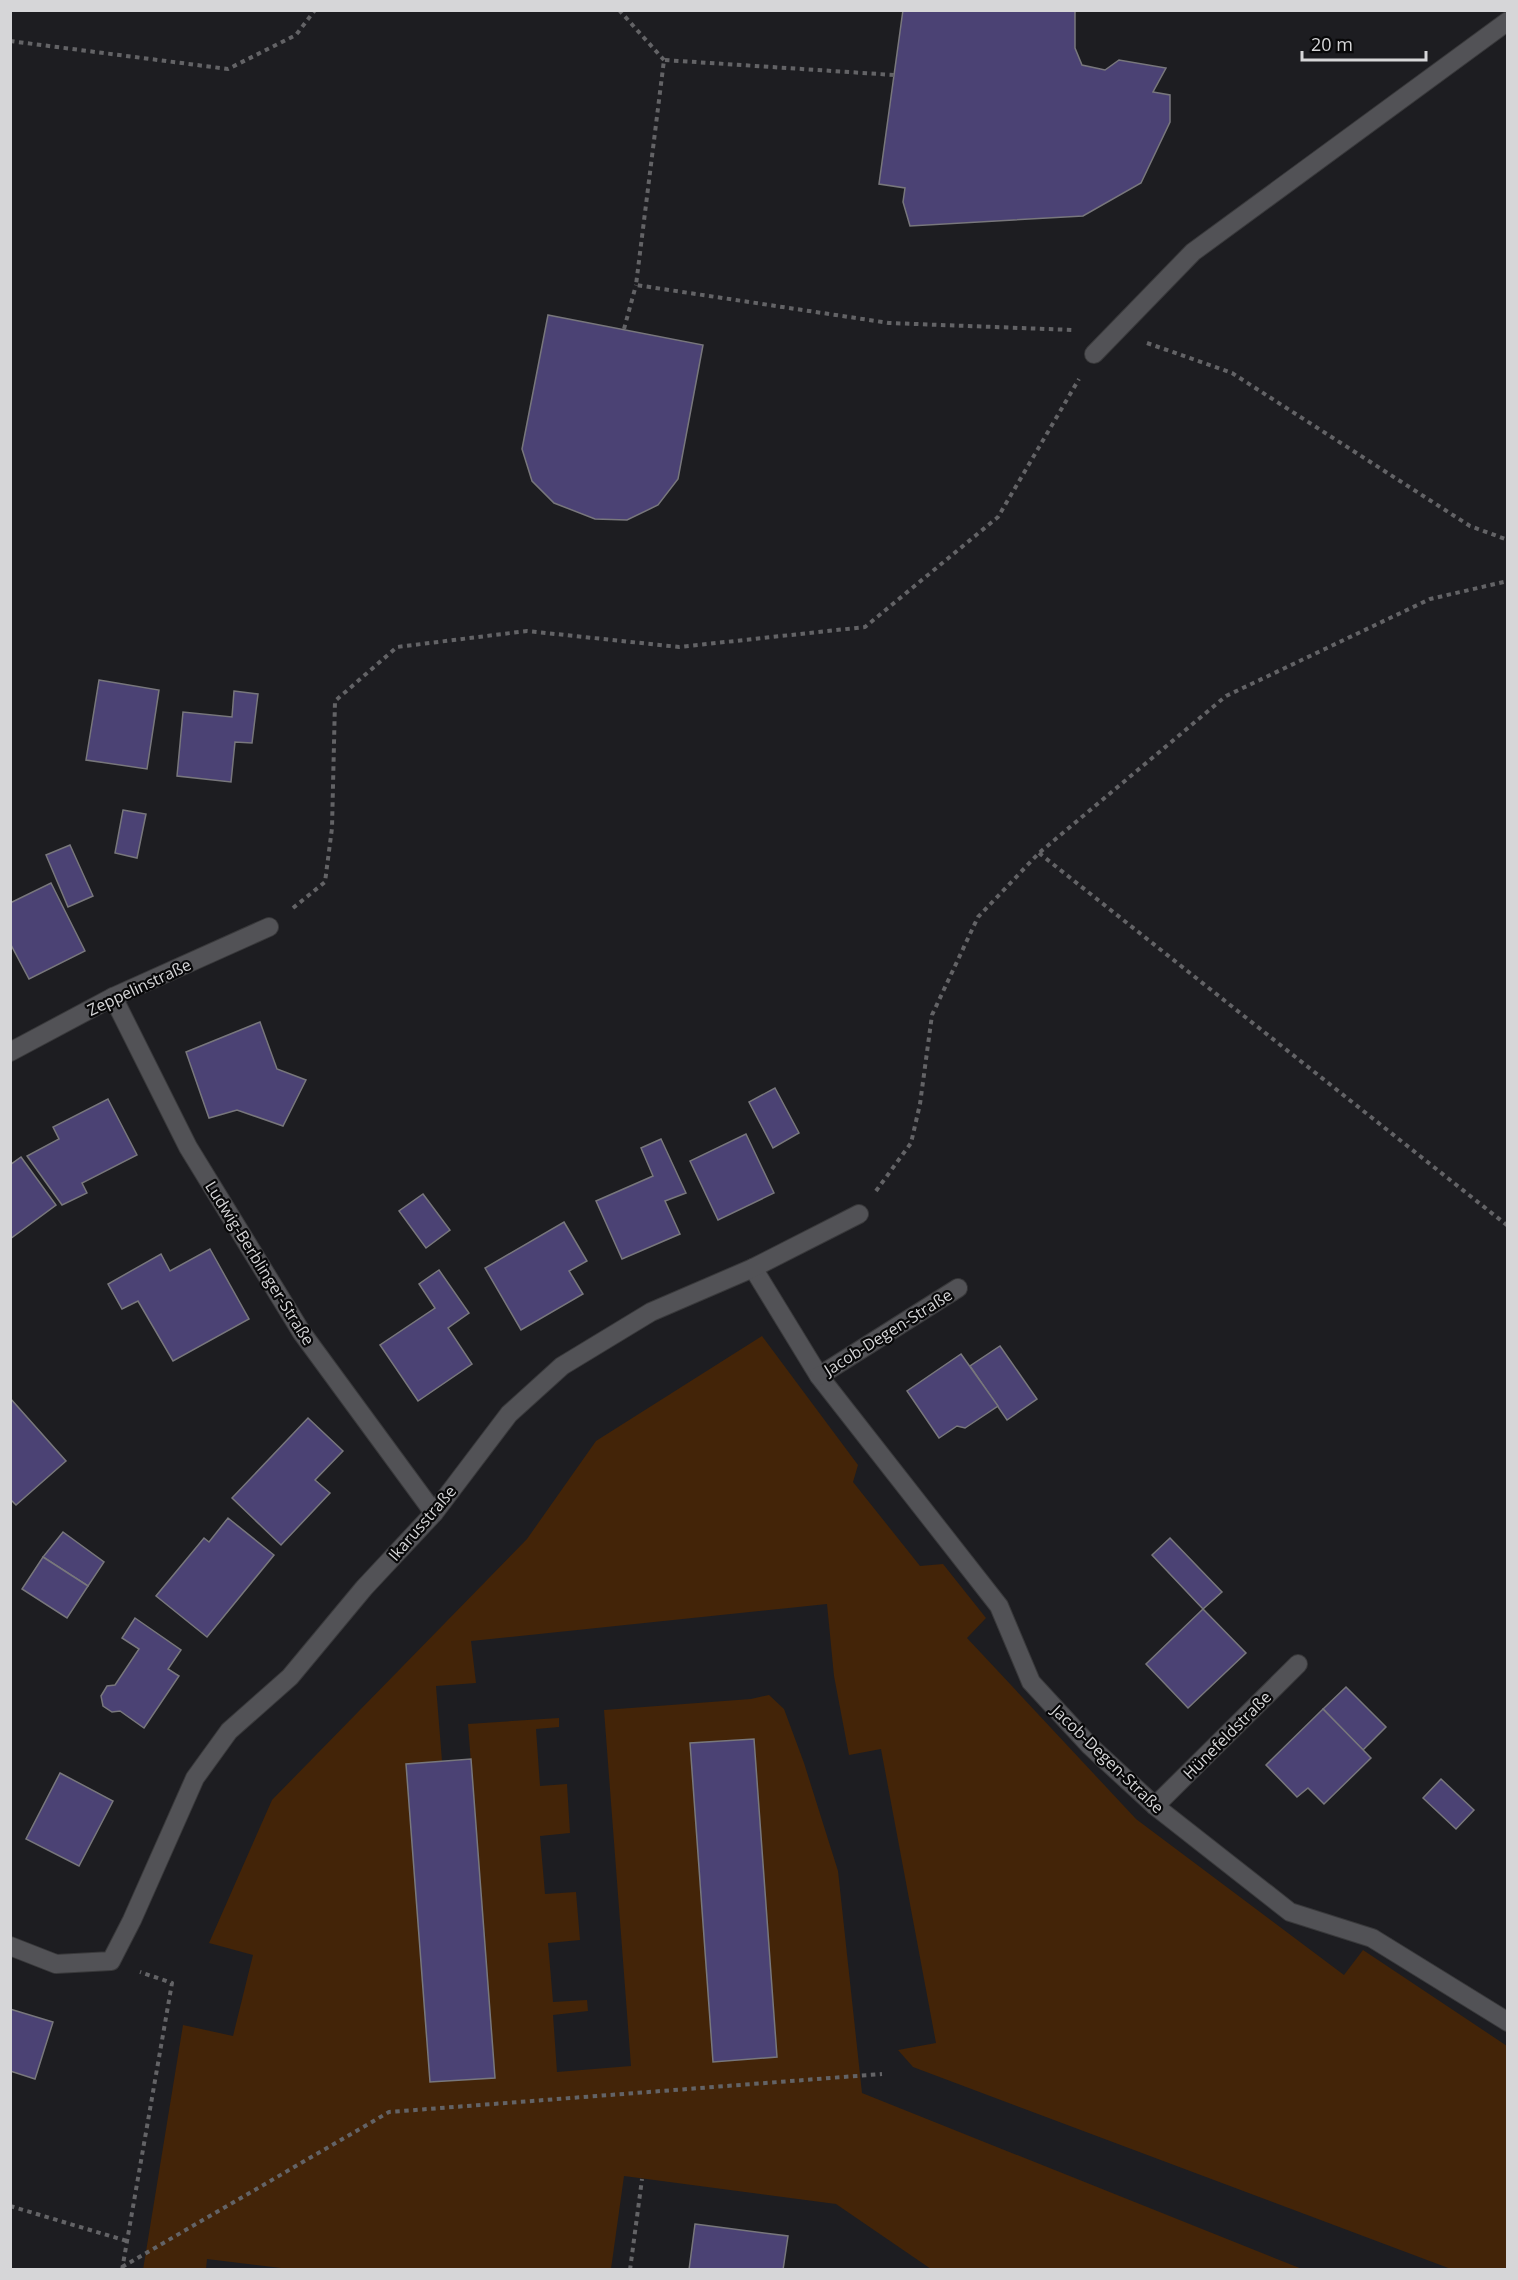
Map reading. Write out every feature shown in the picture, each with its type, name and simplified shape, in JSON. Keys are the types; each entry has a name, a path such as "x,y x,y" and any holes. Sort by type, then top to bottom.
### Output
{"street":[{"path":"1094,354 1193,252 1508,21"},
{"name":"Zeppelinstraße","path":"10,1052 113,997 269,927"},
{"name":"Ludwig-Berblinger-Straße","path":"113,997 188,1147 302,1333 434,1513"},
{"name":"Ikarusstraße","path":"111,1961 132,1920 195,1778 229,1731 290,1677 364,1588 434,1513 509,1414 562,1366 651,1312 753,1268 859,1214"},
{"name":"Jacob-Degen-Straße","path":"753,1268 819,1376 999,1606 1030,1682 1090,1746 1155,1806 1290,1912 1372,1938 1508,2022"},
{"name":"Jacob-Degen-Straße","path":"819,1376 958,1288"},
{"name":"Hünefeldstraße","path":"1155,1806 1299,1664"},
{"path":"10,1946 56,1964 111,1961"}],"path":[{"path":"10,41 228,69 296,35 315,10"},
{"path":"619,10 664,60 894,75"},
{"path":"624,329 636,285 664,60"},
{"path":"636,285 889,323 1115,332 1232,373 1470,526 1508,540"},
{"path":"269,927 325,882 332,828 335,701 397,647 528,632 679,647 865,627 998,517 1094,354"},
{"path":"859,1214 911,1143 921,1104 932,1015 978,918 1039,853 1226,696 1430,599 1508,581"},
{"path":"1039,853 1508,1226"},
{"path":"111,1961 172,1983 122,2268"},
{"path":"122,2268 389,2112 882,2074"},
{"path":"630,2270 642,2179"},
{"path":"10,2206 127,2241"}],"shaded area":[{"path":"762,1336 858,1465 853,1482 920,1566 943,1564 986,1618 967,1638 1136,1819 1344,1975 1363,1950 1507,2046 1507,2270 1451,2269 913,2067 898,2050 936,2043 881,1749 849,1755 834,1676 827,1604 471,1641 476,1683 436,1686 442,1761 406,1765 430,2082 495,2078 468,1724 559,1718 559,1727 536,1729 540,1786 567,1784 570,1833 540,1836 545,1894 576,1892 580,1940 548,1943 553,2002 587,2000 588,2011 553,2015 557,2072 631,2066 604,1710 751,1699 769,1695 784,1709 804,1763 838,1871 862,2093 1302,2269 931,2269 836,2204 624,2176 611,2269 298,2270 207,2259 206,2269 143,2270 183,2025 233,2036 253,1955 209,1943 272,1800 527,1539 596,1441","holes":["754,1739 777,2057 713,2062 690,1744"]}],"building":[{"path":"903,10 1075,10 1075,48 1082,65 1105,70 1119,60 1166,68 1153,92 1170,95 1170,122 1141,183 1083,216 910,226 903,202 905,188 879,184"},
{"path":"548,315 703,345 678,479 658,505 627,520 595,519 554,503 532,481 522,449"},
{"path":"99,680 159,690 147,769 86,760"},
{"path":"234,691 258,694 252,743 235,742 231,782 177,776 183,712 232,717"},
{"path":"123,810 146,814 137,858 115,853"},
{"path":"70,845 93,896 68,907 46,855"},
{"path":"51,883 85,951 29,979 10,943 10,903"},
{"path":"260,1022 277,1069 306,1080 283,1126 237,1110 209,1118 186,1052"},
{"path":"775,1088 799,1133 773,1148 749,1102"},
{"path":"108,1099 137,1155 82,1183 87,1193 62,1205 27,1156 59,1139 53,1127"},
{"path":"746,1134 774,1193 718,1220 690,1161"},
{"path":"661,1139 686,1193 665,1201 680,1234 622,1259 596,1201 653,1176 641,1148"},
{"path":"21,1157 56,1205 10,1239 10,1165"},
{"path":"423,1194 450,1230 426,1248 399,1211"},
{"path":"564,1222 587,1261 569,1271 583,1294 521,1330 485,1268"},
{"path":"210,1249 249,1319 173,1361 138,1301 122,1309 108,1284 161,1254 170,1271"},
{"path":"439,1270 469,1313 448,1328 472,1364 418,1401 380,1345 435,1308 419,1284"},
{"path":"1000,1346 1037,1399 1007,1420 970,1366"},
{"path":"961,1354 998,1406 965,1428 957,1426 939,1438 907,1391"},
{"path":"10,1398 66,1461 16,1505 10,1499"},
{"path":"308,1418 343,1451 315,1480 330,1493 281,1545 232,1498"},
{"path":"228,1518 274,1555 207,1637 156,1596 204,1538 209,1542"},
{"path":"63,1532 104,1562 88,1586 43,1557"},
{"path":"1170,1538 1222,1592 1203,1609 1152,1555"},
{"path":"43,1557 88,1586 67,1618 22,1589"},
{"path":"1203,1609 1246,1653 1188,1708 1146,1664"},
{"path":"135,1618 181,1650 168,1669 179,1676 144,1728 120,1711 112,1712 103,1706 101,1696 107,1686 115,1685 139,1649 122,1638"},
{"path":"1346,1687 1386,1727 1363,1750 1323,1709"},
{"path":"1323,1709 1371,1758 1324,1804 1308,1788 1297,1797 1266,1765"},
{"path":"754,1739 777,2057 713,2062 690,1743"},
{"path":"471,1759 495,2078 430,2082 406,1764"},
{"path":"60,1773 113,1801 79,1866 26,1839"},
{"path":"1441,1779 1474,1810 1456,1829 1423,1798"},
{"path":"10,2009 53,2022 35,2079 10,2071"},
{"path":"695,2224 788,2236 783,2270 689,2270"}]}
